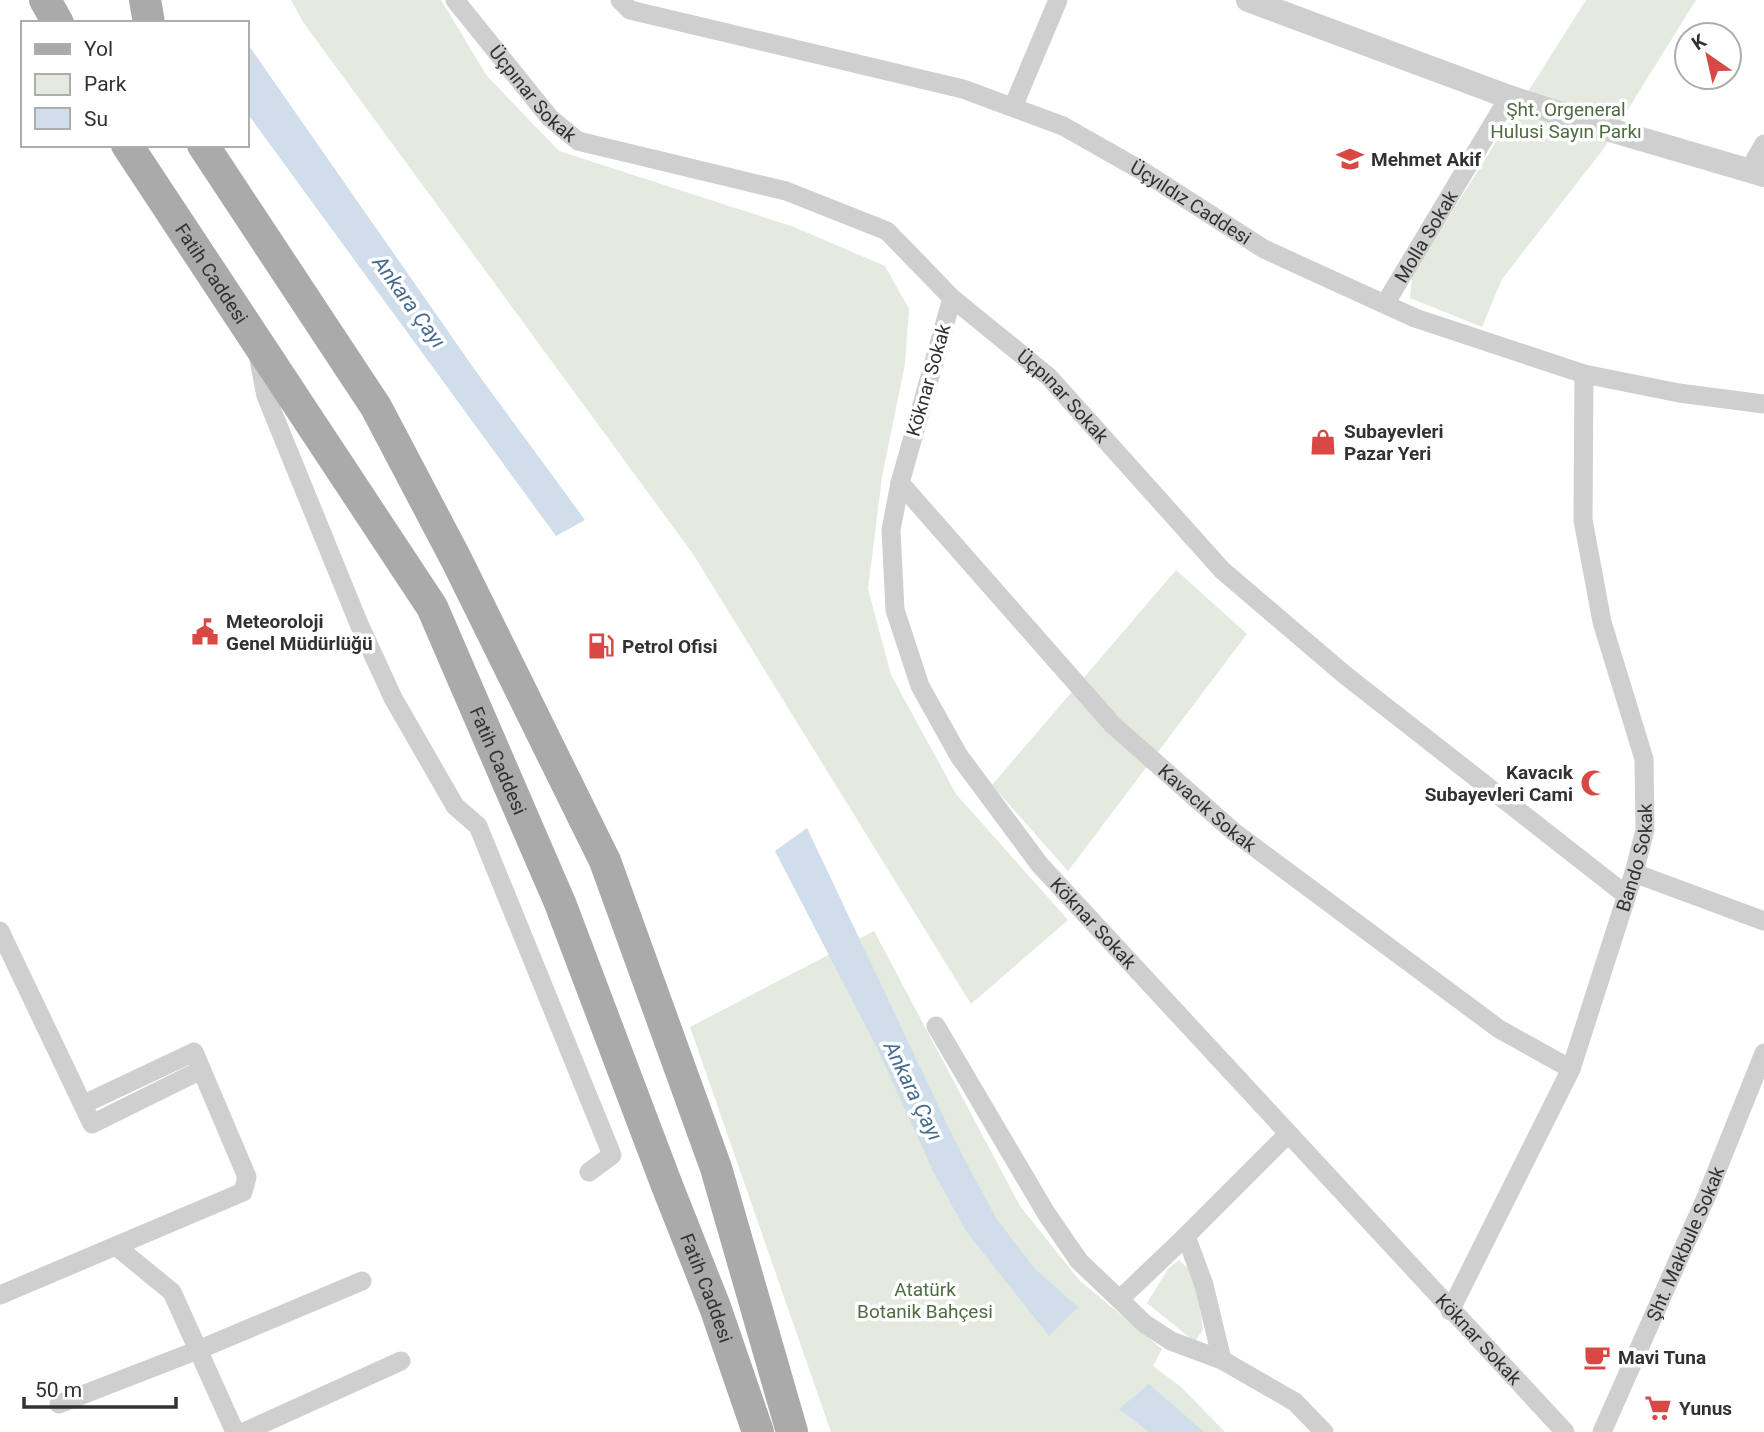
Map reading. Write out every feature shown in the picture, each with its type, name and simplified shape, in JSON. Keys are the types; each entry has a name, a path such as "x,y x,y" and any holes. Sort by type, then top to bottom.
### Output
{"main road":[{"path":"45,0 57,21"},
{"path":"145,0 149,21"},
{"name":"Fatih Caddesi","path":"128,147 432,607 560,903 715,1307 758,1432"},
{"name":"Fatih Caddesi","path":"204,147 376,407 456,559 605,860 716,1168 792,1432"},
{"path":"715,1307 740,1432"},
{"path":"762,1327 808,1432"}],"street":[{"name":"Üçpınar Sokak","path":"456,0 550,118 578,141 786,191 887,231 952,298 1049,377 1222,570 1345,675 1626,895"},
{"path":"474,24 479,0"},
{"name":"Üçyıldız Caddesi","path":"620,0 630,10 963,89 1063,126 1133,165 1264,249 1415,318 1584,374 1679,393 1764,404"},
{"path":"1013,107 1058,0"},
{"path":"1248,0 1510,97 1756,173 1764,144"},
{"name":"Molla Sokak","path":"1385,304 1510,97"},
{"name":"Köknar Sokak","path":"952,298 900,483 891,530 895,610 920,686 959,756 1040,865 1564,1432"},
{"path":"254,336 266,396 359,624 393,698 455,806 478,826 612,1155 589,1172"},
{"name":"Bando Sokak","path":"1450,1311 1571,1069 1634,873 1645,830 1644,759 1602,622 1583,520 1584,374"},
{"name":"Kavacık Sokak","path":"900,483 1113,724 1234,832 1499,1029 1571,1069"},
{"path":"1634,873 1764,921"},
{"path":"0,931 92,1124 197,1061"},
{"path":"936,1026 1046,1213 1079,1261 1145,1324 1171,1341 1222,1360 1295,1402 1324,1432"},
{"name":"Şht. Makbule Sokak","path":"1602,1432 1707,1195 1764,1053"},
{"path":"84,1104 197,1061"},
{"path":"0,1295 243,1192 247,1177 197,1061"},
{"path":"1120,1299 1287,1134"},
{"path":"1186,1236 1204,1285 1222,1360"},
{"path":"117,1247 172,1292 236,1432 401,1360"},
{"path":"59,1404 198,1350 362,1280"}],"green space":[{"path":"291,0 441,0 487,76 559,151 794,227 885,266 909,309 905,364 882,477 868,589 891,675 956,794 1068,920 971,1004 693,554 303,22"},
{"name":"Şht. Orgeneral Hulusi Sayın Parkı","path":"1586,0 1696,0 1683,21 1673,21 1673,37 1602,151 1502,279 1482,327 1410,298 1412,275"},
{"path":"1176,570 1247,634 1068,871 992,785"},
{"name":"Atatürk Botanik Bahçesi","path":"874,931 1020,1206 1079,1280 1162,1349 1153,1366 1181,1387 1225,1432 831,1432 690,1027"},
{"path":"1179,1260 1193,1273 1198,1295 1203,1329 1195,1342 1147,1303 1168,1269"}],"water":[{"name":"Ankara Çayı","path":"248,44 475,370 585,520 556,536 248,114"},
{"name":"Ankara Çayı","path":"807,828 956,1143 996,1218 1034,1268 1078,1307 1049,1336 966,1231 933,1171 878,1050 775,851"},
{"path":"1149,1384 1204,1432 1149,1432 1119,1409"}],"place":[{"name":"Mehmet Akif","path":"1350,159"},
{"name":"Subayevleri Pazar Yeri","path":"1323,442"},
{"name":"Meteoroloji Genel Müdürlüğü","path":"205,632"},
{"name":"Petrol Ofisi","path":"601,646"},
{"name":"Kavacık Subayevleri Cami","path":"1594,783"},
{"name":"Mavi Tuna","path":"1597,1357"},
{"name":"Yunus","path":"1658,1408"}]}
